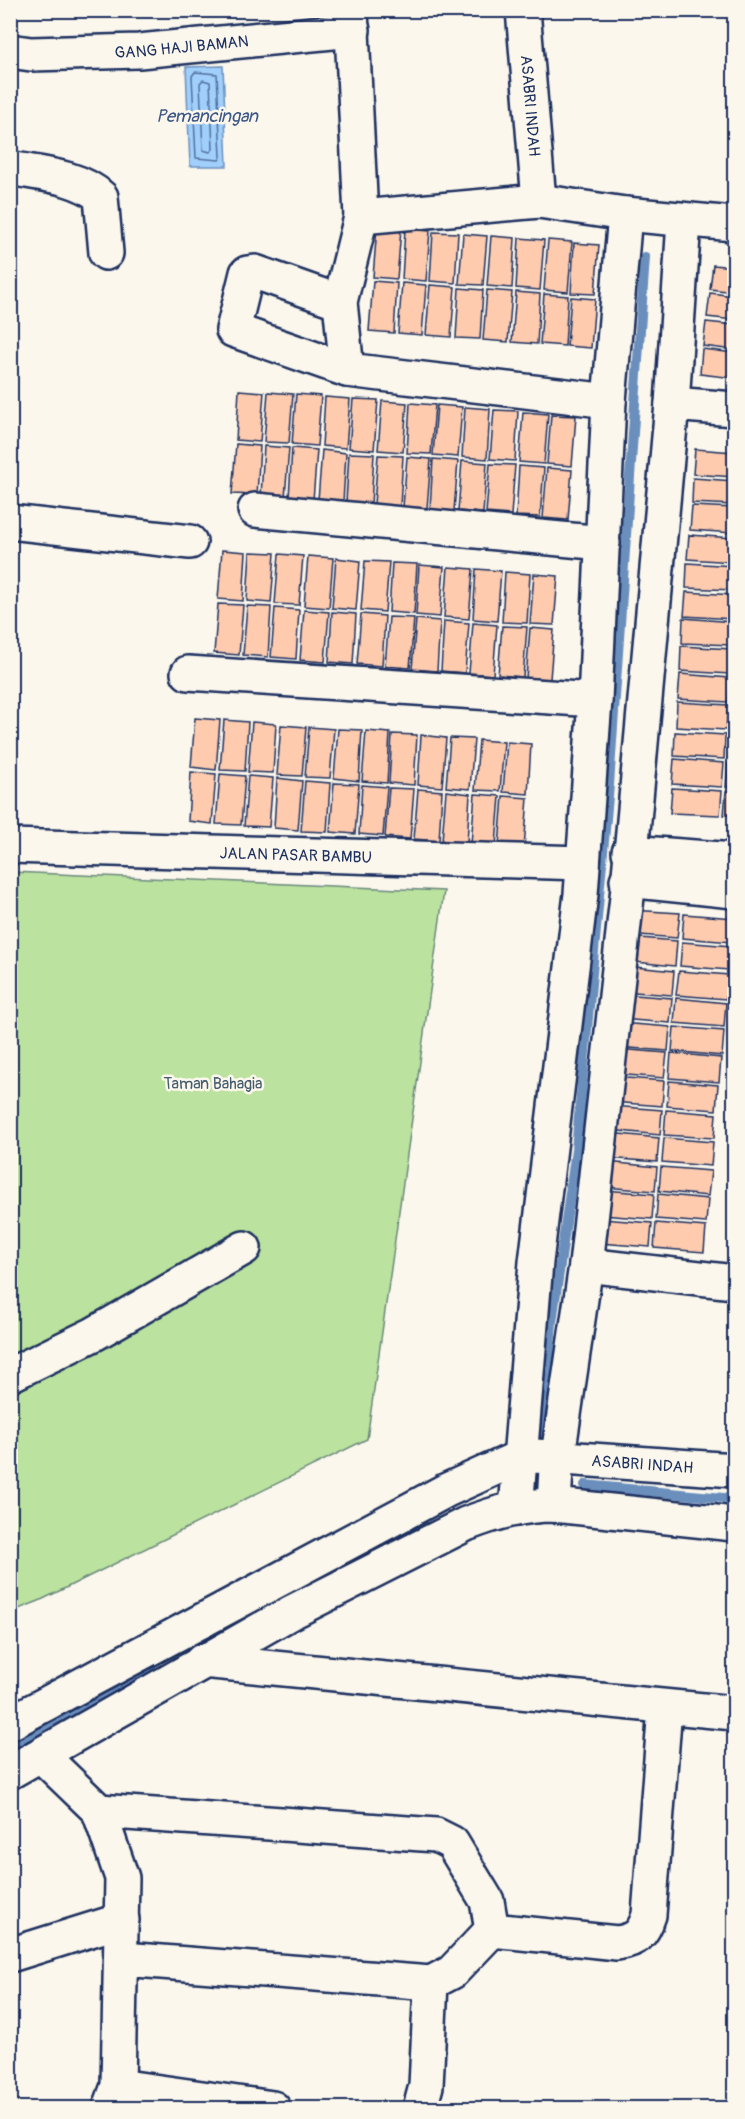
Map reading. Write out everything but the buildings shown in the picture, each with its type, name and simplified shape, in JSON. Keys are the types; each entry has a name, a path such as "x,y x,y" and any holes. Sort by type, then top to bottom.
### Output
{"street":[{"name":"ASABRI INDAH","path":"523,10 539,201"},
{"path":"347,370 340,302 361,217 352,20"},
{"name":"GANG HAJI BAMAN","path":"10,51 31,54 139,51 352,20"},
{"path":"10,168 77,183 93,190 101,197 106,253"},
{"path":"361,217 539,201 684,221 735,224"},
{"path":"516,1509 542,1457 586,1265 608,883 595,700 609,401 625,214"},
{"path":"554,1505 542,1457 536,1263 608,883 672,404 684,221"},
{"path":"340,302 255,272 247,273 233,330 347,370 609,401"},
{"path":"672,404 735,409"},
{"path":"255,510 603,543"},
{"path":"10,522 190,542"},
{"path":"188,673 595,700"},
{"name":"JALAN PASAR BAMBU","path":"10,846 608,883"},
{"path":"608,883 735,860"},
{"path":"608,883 735,891"},
{"path":"10,1375 94,1334 244,1248"},
{"path":"586,1265 735,1282"},
{"name":"ASABRI INDAH","path":"542,1457 735,1470"},
{"path":"10,1723 447,1490 542,1457"},
{"path":"10,1772 42,1756 202,1661 290,1613 466,1524 495,1513 529,1505 554,1505 735,1524"},
{"path":"202,1661 735,1713"},
{"path":"492,1930 617,1943 633,1941 644,1931 649,1915 665,1707"},
{"path":"42,1756 99,1811 122,1878 123,1959 114,2098 273,2109"},
{"path":"99,1811 436,1835 452,1843 487,1901 492,1930"},
{"path":"10,1954 122,1920"},
{"path":"123,1959 431,1983 452,1972 492,1930"},
{"path":"420,2109 426,2086 431,1983"}],"green space":[{"name":"Taman Bahagia","path":"11,872 444,891 367,1439 39,1601 11,1612"}],"water":[{"name":"Pemancingan","path":"223,66 227,166 190,166 186,67"}],"waterway":[{"path":"541,1450 552,1322 576,1150 609,785 645,257"},
{"path":"585,1485 734,1499"},
{"path":"270,1603 426,1527"},
{"path":"10,1747 151,1666"}]}
